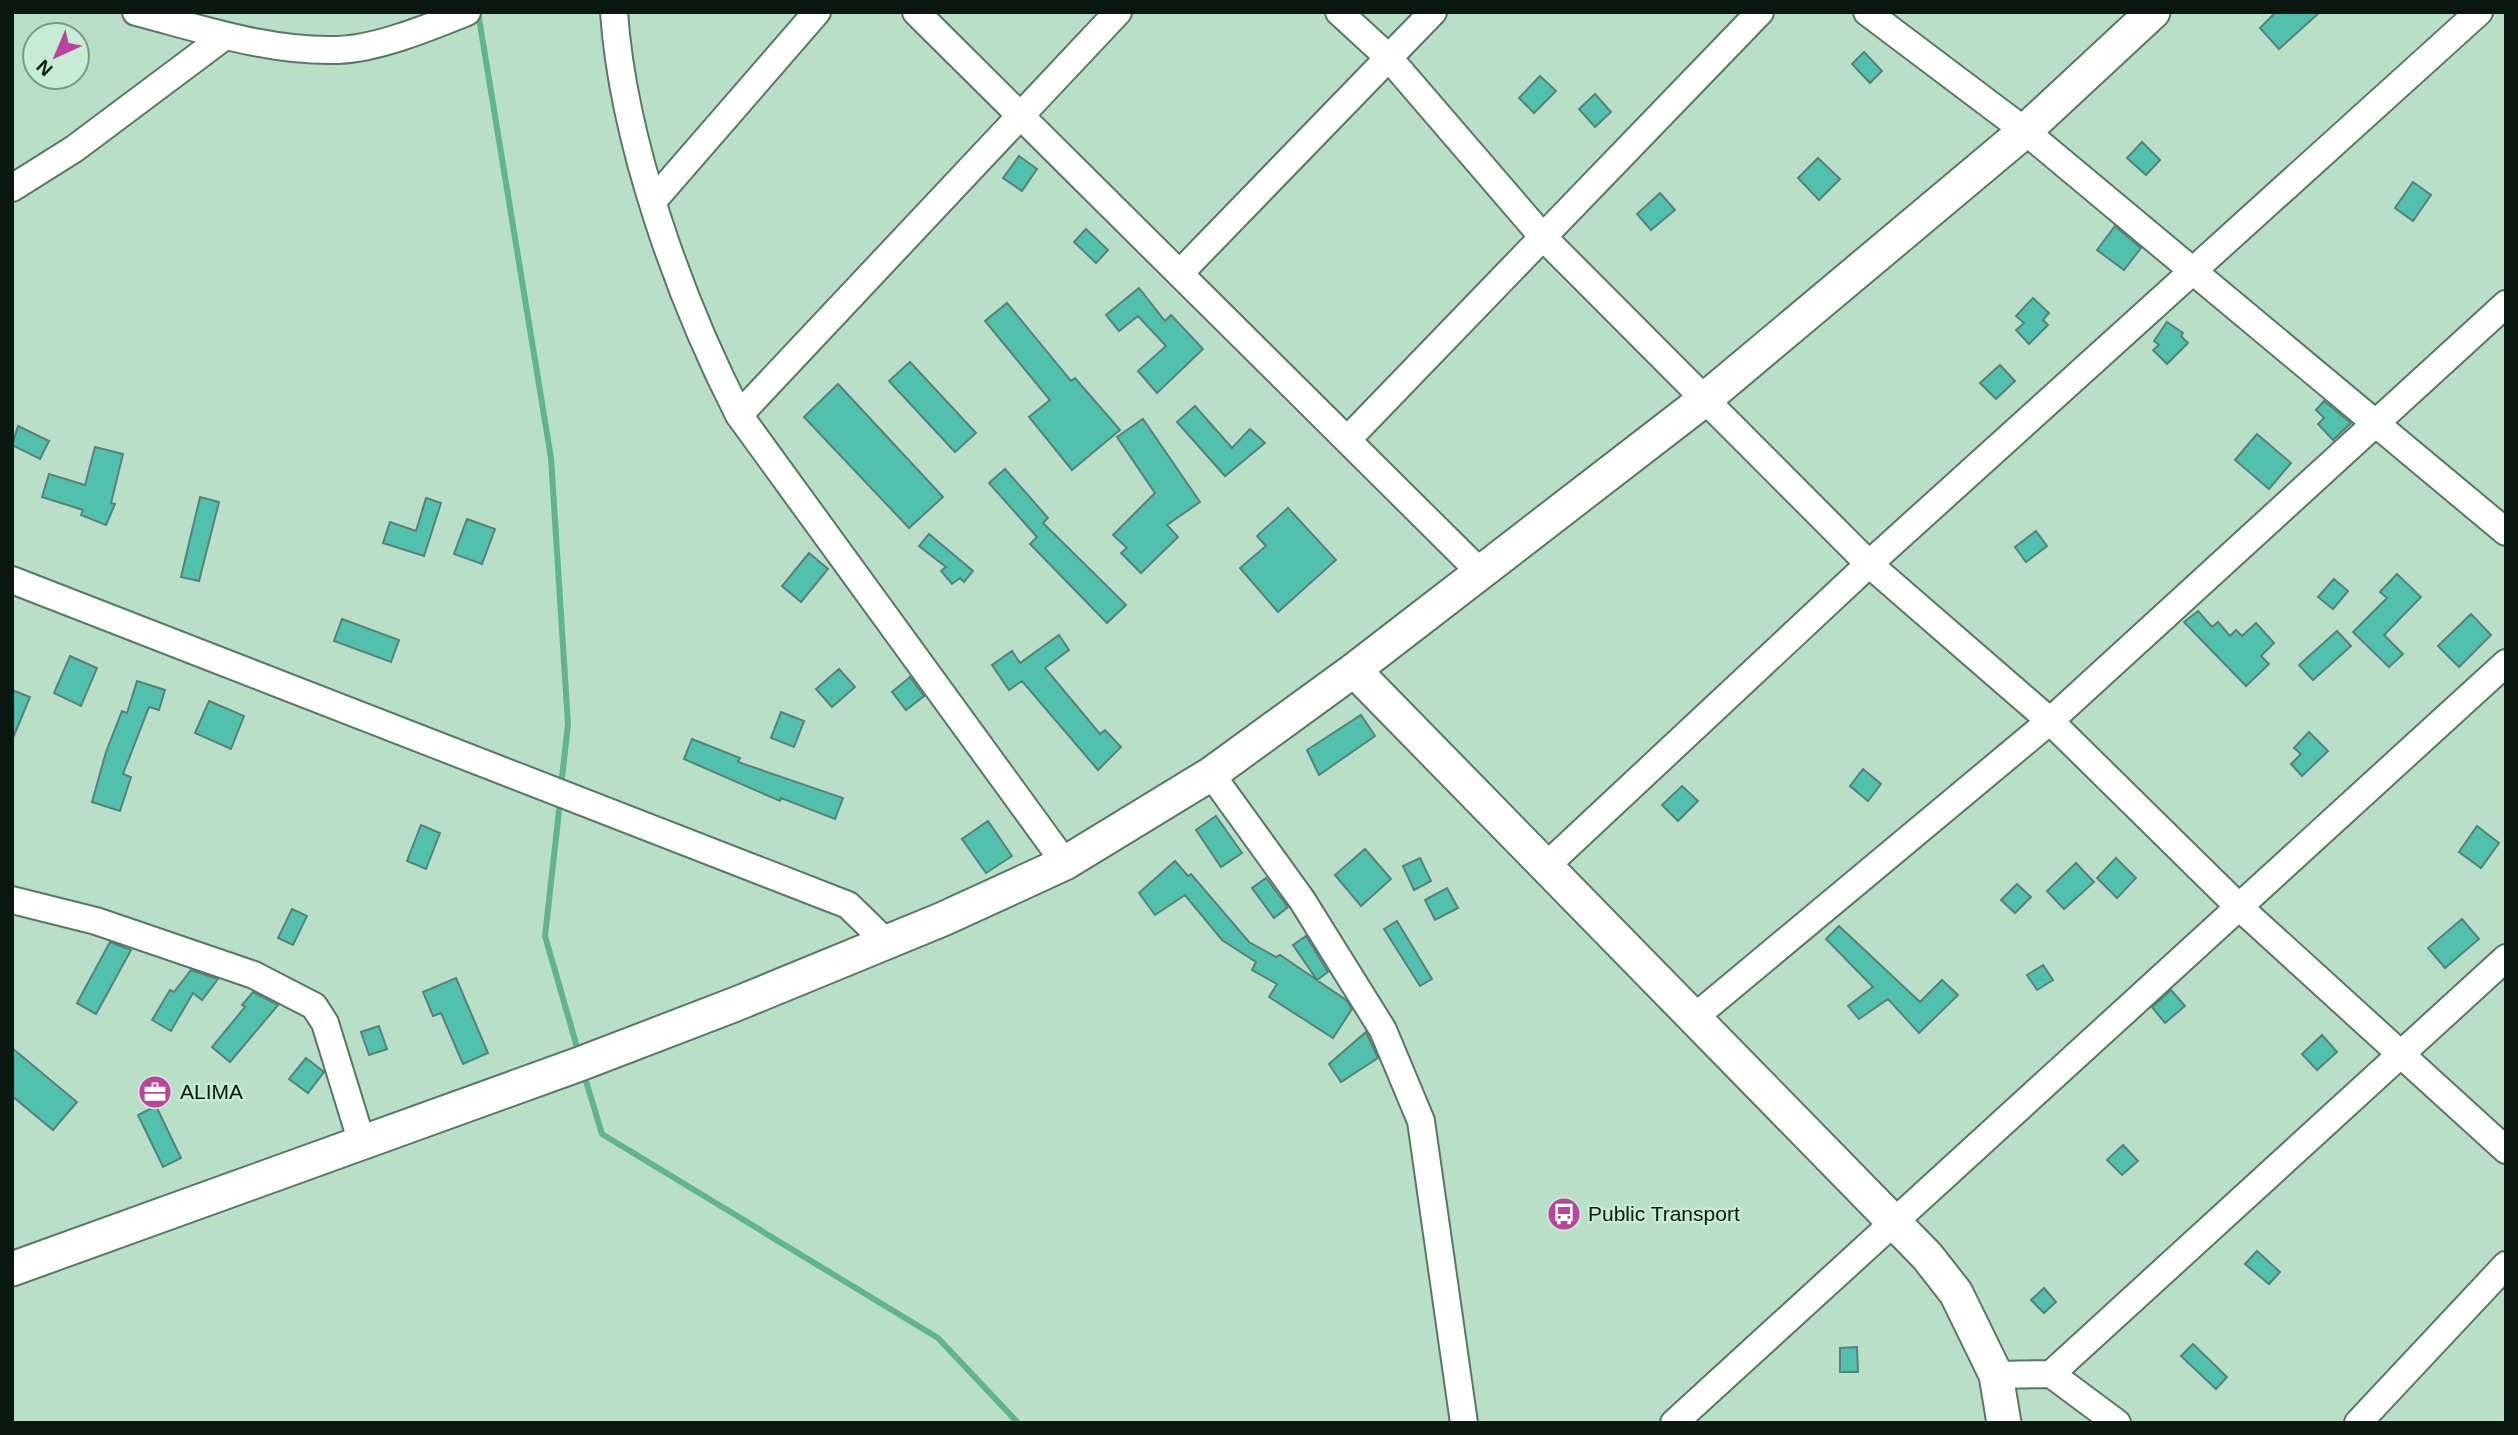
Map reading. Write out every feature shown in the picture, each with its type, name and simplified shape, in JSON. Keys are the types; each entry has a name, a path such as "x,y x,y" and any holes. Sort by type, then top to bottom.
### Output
{"main road":[{"path":"12,1269 577,1065 886,942 1065,863 1211,774 1354,670 1704,400 2025,131 2153,12"},
{"path":"1354,670 1894,1220 1956,1293 1996,1375 2004,1423"}],"street":[{"path":"136,12 258,44 339,50 412,34 467,12"},
{"path":"614,12 617,59 653,201 705,349 739,415 1065,863"},
{"path":"653,201 817,12"},
{"path":"916,12 1479,571"},
{"path":"739,415 1118,12"},
{"path":"1339,12 1389,58 1543,237 1869,564 2050,721 2238,906 2506,1150"},
{"path":"1180,274 1433,12"},
{"path":"1348,440 1760,12"},
{"path":"1867,12 2025,131 2506,532"},
{"path":"1546,866 1869,564 2479,12"},
{"path":"12,188 74,149 226,36"},
{"path":"1696,1016 2050,721 2506,304"},
{"path":"12,580 848,905 886,942"},
{"path":"1674,1423 2506,663"},
{"path":"1211,774 1302,900 1383,1030 1422,1121 1464,1423"},
{"path":"12,900 96,921 254,975 314,1006 325,1023 362,1143"},
{"path":"2051,1374 2506,958"},
{"path":"2358,1423 2506,1265"},
{"path":"1996,1375 2051,1374 2117,1423"}],"building":[{"path":"2276,12 2320,12 2279,49 2260,28"},
{"path":"1864,52 1882,71 1870,83 1852,64"},
{"path":"1540,76 1556,91 1534,113 1519,98"},
{"path":"1595,94 1611,112 1595,127 1579,109"},
{"path":"2142,142 2160,160 2146,175 2127,158"},
{"path":"1019,156 1037,169 1022,191 1003,178"},
{"path":"1818,158 1840,179 1819,200 1798,178"},
{"path":"2413,182 2431,195 2413,221 2395,208"},
{"path":"1660,193 1675,210 1651,230 1637,214"},
{"path":"2115,226 2141,248 2124,270 2097,250"},
{"path":"1086,229 1108,250 1096,263 1074,242"},
{"path":"1139,288 1165,321 1171,315 1203,349 1157,393 1138,371 1166,346 1138,316 1119,331 1106,315"},
{"path":"2033,298 2049,313 2043,320 2048,325 2029,344 2016,330 2024,323 2016,316"},
{"path":"1007,303 1071,381 1075,378 1120,430 1072,470 1029,417 1050,400 985,321"},
{"path":"2167,322 2183,333 2181,336 2188,343 2167,364 2153,350 2159,345 2154,341"},
{"path":"910,362 976,433 955,452 889,381"},
{"path":"2000,365 2015,381 1996,399 1980,383"},
{"path":"838,384 943,497 909,528 804,417"},
{"path":"2324,401 2351,423 2333,440 2318,424 2324,418 2316,410"},
{"path":"1195,406 1232,448 1250,429 1265,443 1225,476 1177,422"},
{"path":"1143,419 1200,502 1167,525 1178,537 1141,573 1121,553 1127,548 1113,535 1155,493 1117,437"},
{"path":"18,426 49,441 40,459 12,445"},
{"path":"2257,434 2291,463 2269,489 2235,460"},
{"path":"95,447 123,454 111,503 115,504 106,525 81,515 83,510 42,497 49,474 85,485"},
{"path":"1005,469 1048,518 1043,523 1126,605 1107,623 1030,544 1037,537 989,483"},
{"path":"200,497 219,502 199,581 181,577"},
{"path":"426,498 441,503 424,556 383,543 390,522 416,531"},
{"path":"1288,508 1336,560 1278,612 1240,568 1266,546 1257,536"},
{"path":"467,519 495,529 482,564 454,554"},
{"path":"2036,531 2047,546 2026,562 2015,547"},
{"path":"929,534 973,571 964,582 960,578 952,584 941,571 946,567 919,546"},
{"path":"809,553 828,569 801,602 782,586"},
{"path":"2397,574 2421,597 2384,635 2403,654 2389,667 2353,632 2387,598 2380,592"},
{"path":"2334,579 2348,591 2333,609 2318,597"},
{"path":"2198,611 2212,627 2218,622 2230,636 2236,630 2242,636 2256,623 2274,643 2261,656 2269,664 2246,686 2184,622"},
{"path":"2471,614 2491,635 2459,667 2438,646"},
{"path":"342,619 399,640 391,662 334,641"},
{"path":"2337,631 2351,646 2313,680 2299,665"},
{"path":"1059,635 1069,650 1045,668 1100,734 1105,730 1121,747 1098,770 1022,681 1009,690 992,665 1012,651 1020,663"},
{"path":"70,656 97,668 81,706 54,693"},
{"path":"839,669 855,687 832,707 816,689"},
{"path":"910,677 924,696 906,710 892,692"},
{"path":"137,681 165,690 159,710 149,707 123,774 131,777 120,811 92,802 106,752 122,711 127,713"},
{"path":"12,690 30,697 13,738 12,738"},
{"path":"209,701 244,716 231,749 195,733"},
{"path":"781,712 804,721 794,747 771,738"},
{"path":"1361,715 1375,736 1319,775 1307,750"},
{"path":"2309,732 2328,751 2302,776 2291,764 2301,754 2294,748"},
{"path":"692,739 740,758 738,762 843,798 835,819 781,798 780,801 684,759"},
{"path":"1863,769 1881,784 1868,801 1850,786"},
{"path":"1682,786 1698,801 1678,821 1662,805"},
{"path":"1216,816 1242,853 1221,867 1196,830"},
{"path":"988,821 1012,856 986,873 962,839"},
{"path":"421,825 440,833 426,869 407,861"},
{"path":"2477,826 2499,843 2481,868 2459,852"},
{"path":"1365,849 1391,879 1361,906 1335,875"},
{"path":"1420,858 1431,881 1414,890 1403,866"},
{"path":"2116,858 2136,878 2117,898 2097,878"},
{"path":"1175,861 1188,876 1191,874 1249,942 1276,957 1280,955 1346,1000 1352,1009 1333,1038 1269,997 1277,984 1252,970 1256,962 1222,940 1185,895 1155,915 1139,893"},
{"path":"2076,863 2094,882 2064,909 2047,891"},
{"path":"1266,878 1288,907 1274,918 1252,888"},
{"path":"2017,884 2031,897 2015,913 2001,900"},
{"path":"1447,888 1458,908 1435,920 1425,900"},
{"path":"292,909 307,916 293,945 278,938"},
{"path":"2462,919 2479,939 2445,968 2428,948"},
{"path":"1397,921 1432,979 1420,986 1384,929"},
{"path":"1839,926 1920,1002 1942,980 1958,995 1919,1033 1888,999 1859,1019 1848,1006 1873,987 1826,939"},
{"path":"1306,936 1328,972 1317,980 1293,945"},
{"path":"110,942 131,950 96,1014 77,1003"},
{"path":"2043,965 2053,980 2037,990 2027,975"},
{"path":"191,970 218,979 202,1000 193,993 171,1031 152,1020 170,990 174,992"},
{"path":"456,978 488,1053 463,1064 441,1013 433,1016 423,992"},
{"path":"2171,990 2185,1006 2165,1023 2152,1007"},
{"path":"253,992 278,1005 230,1062 212,1047 245,1007 242,1005"},
{"path":"379,1026 387,1049 369,1055 361,1032"},
{"path":"1366,1032 1378,1058 1341,1082 1329,1064"},
{"path":"2322,1035 2337,1052 2317,1070 2302,1054"},
{"path":"12,1048 77,1102 53,1130 12,1096"},
{"path":"306,1058 324,1072 308,1093 289,1079"},
{"path":"156,1106 181,1158 163,1167 138,1115"},
{"path":"2123,1145 2138,1161 2122,1175 2107,1160"},
{"path":"2257,1251 2280,1272 2269,1284 2245,1264"},
{"path":"2044,1288 2056,1302 2044,1313 2031,1300"},
{"path":"2193,1344 2227,1377 2216,1389 2181,1356"},
{"path":"1857,1347 1858,1372 1840,1372 1840,1348"}],"waterway":[{"path":"478,12 551,458 568,724 561,787"},
{"path":"560,802 545,936 577,1047"},
{"path":"586,1081 602,1134 938,1338 1018,1423"}],"place":[{"name":"ALIMA","path":"155,1092"},
{"name":"Public Transport","path":"1564,1214"}]}
